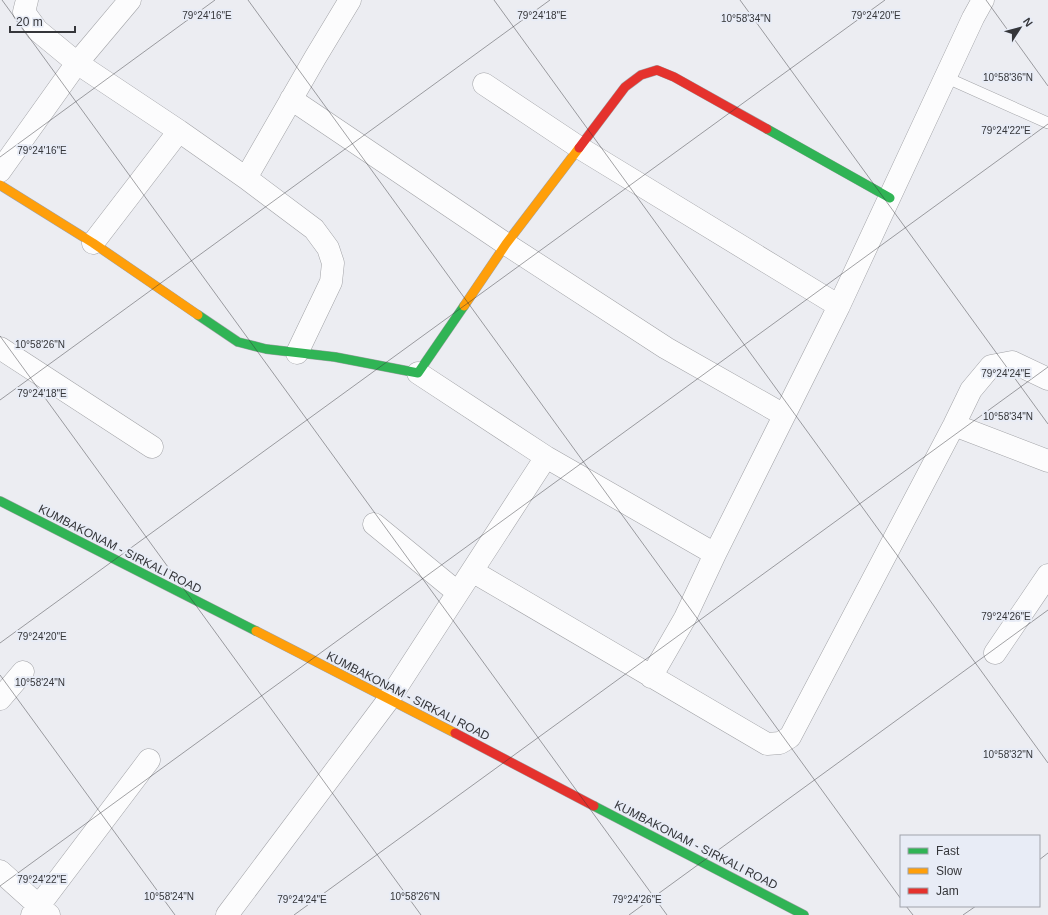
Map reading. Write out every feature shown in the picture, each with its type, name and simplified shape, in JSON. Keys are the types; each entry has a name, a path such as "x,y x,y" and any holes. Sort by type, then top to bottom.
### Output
{"main road":[{"path":"0,185 93,243 238,342 266,349 335,357 418,372 506,244 580,148 625,86 641,75 657,70 674,77 890,198"},
{"name":"KUMBAKONAM - SIRKALI ROAD","path":"0,501 389,699 804,915"}],"street":[{"path":"27,0 24,12 38,30 77,63 179,131 246,178 314,229 328,248 333,263 331,282 297,353"},
{"path":"0,171 77,63 130,0"},
{"path":"246,178 350,0"},
{"path":"651,677 685,618 715,554 839,306 945,77 983,0"},
{"path":"484,84 580,148 839,306"},
{"path":"291,100 506,244 666,348 784,415"},
{"path":"93,243 179,131"},
{"path":"0,348 152,447"},
{"path":"472,571 767,744 780,743 790,737 971,390 991,366 1012,362 1048,379"},
{"path":"418,372 546,457 715,554"},
{"path":"954,425 1048,462"},
{"path":"227,915 389,699 546,457"},
{"path":"374,524 457,592"},
{"path":"995,653 1048,575"},
{"path":"0,699 23,672"},
{"path":"0,871 40,912 149,760"}],"lane":[{"path":"945,77 1048,123"}],"traffic: fast":[{"path":"767,129 890,198"},
{"path":"198,315 238,342 266,349 335,357 418,373 464,306"},
{"path":"0,501 256,631"},
{"path":"594,806 804,915"}],"traffic: slow":[{"path":"464,306 506,244 579,148"},
{"path":"0,185 93,243 198,315"},
{"path":"256,631 455,733"}],"traffic: jam":[{"path":"579,148 625,87 641,75 657,70 674,77 767,129"},
{"path":"455,733 594,806"}]}
